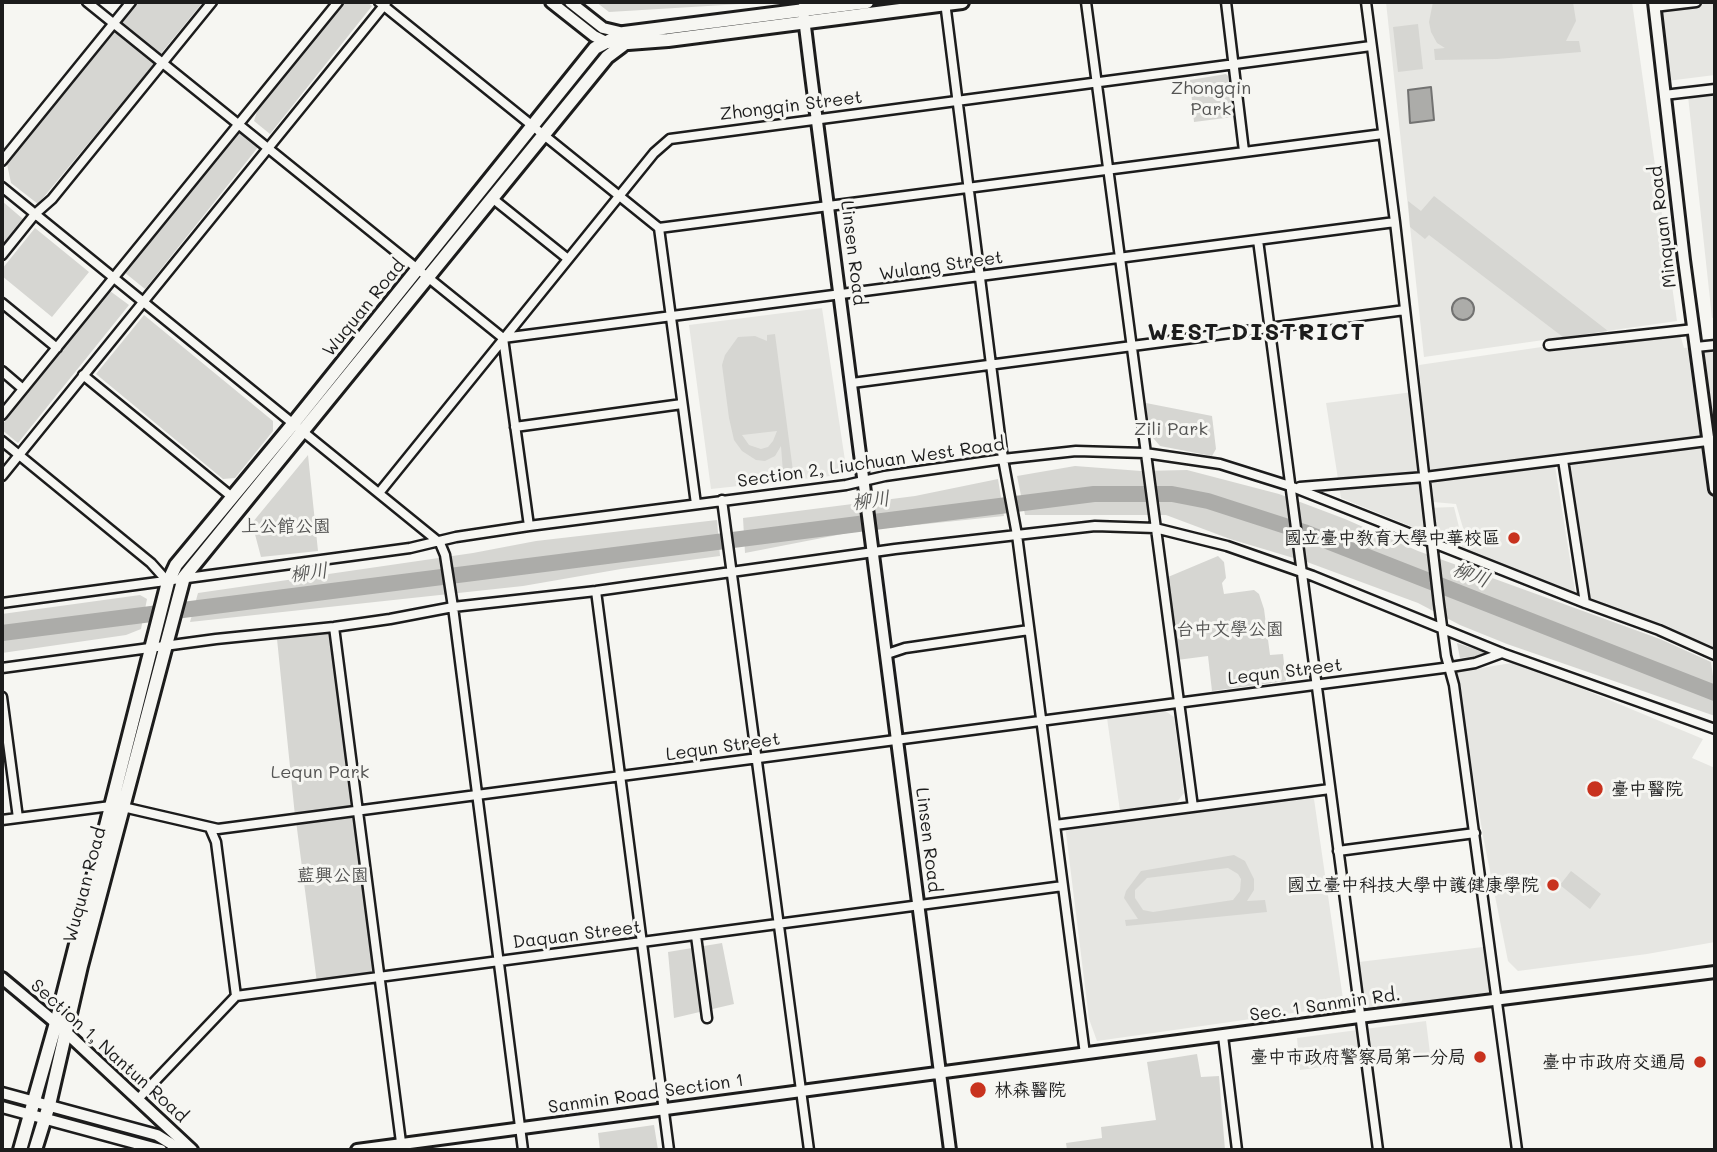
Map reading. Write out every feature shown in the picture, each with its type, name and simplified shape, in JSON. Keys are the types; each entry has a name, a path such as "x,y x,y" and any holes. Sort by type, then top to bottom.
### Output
{"main road":[{"path":"551,2 597,37 624,39"},
{"path":"570,2 597,37"},
{"name":"Wuquan Road","path":"117,806 167,647 181,586 298,428 422,274 597,37 608,43 803,9 867,2"},
{"name":"Wuquan Road","path":"803,9 962,2"},
{"name":"Minquan Road","path":"1654,4 1696,347 1712,440 1715,489"},
{"name":"Linsen Road","path":"803,9 950,1150"},
{"name":"Wuquan Road","path":"422,274 492,198 624,39"},
{"path":"607,57 608,43"},
{"name":"Wuquan Road","path":"35,1150 47,1112 61,1028 117,806 167,587 180,561 232,497 298,428"},
{"name":"Sec. 1 Sanmin Rd.","path":"939,1074 1715,972"},
{"name":"Section 1, Nantun Road","path":"2,978 61,1028 192,1150"},
{"name":"Wuquan Road","path":"20,1150 33,1100 61,1028"},
{"name":"Sanmin Road Section 1","path":"357,1150 402,1147 939,1074"}],"street":[{"path":"87,2 503,338 528,526"},
{"path":"2,161 131,2"},
{"path":"2,255 35,214 52,199 212,2"},
{"path":"2,415 338,2"},
{"path":"1086,2 1193,807"},
{"path":"1226,2 1244,151"},
{"path":"1366,2 1395,222 1439,604 1475,833 1517,1150"},
{"path":"1654,4 1696,2"},
{"path":"2,476 383,3 659,229 696,504"},
{"path":"945,3 1003,458 1017,535 1085,1054"},
{"name":"Zhongqin Street","path":"379,493 661,145 670,139 1371,46"},
{"path":"1664,95 1715,89"},
{"path":"659,229 1383,134"},
{"path":"2,187 440,543 445,555 453,607 523,1150"},
{"path":"492,198 568,259"},
{"name":"Wulang Street","path":"503,338 1395,222"},
{"path":"1258,240 1378,1150"},
{"path":"2,303 57,348"},
{"path":"852,383 1405,310"},
{"path":"1549,345 1694,329"},
{"path":"1696,347 1715,345"},
{"path":"2,371 23,389"},
{"path":"83,376 232,497"},
{"path":"515,427 682,404"},
{"path":"1290,486 1324,487 1424,477 1712,440"},
{"path":"2,441 151,563 167,587"},
{"name":"Section 2, Liuchuan West Road","path":"2,603 181,586 440,543 456,537 864,481 1003,458 1076,451 1145,453 1220,464 1290,486 1659,630 1715,655"},
{"path":"1563,460 1585,603"},
{"path":"722,500 809,1150"},
{"path":"2,668 216,639 334,627 453,607 596,591 874,552 1095,526 1155,528 1227,546 1301,572 1503,653 1715,729"},
{"path":"596,591 668,1150"},
{"path":"334,627 402,1147"},
{"path":"887,654 905,648 1029,631"},
{"name":"Lequn Street","path":"2,820 117,806 218,829 1451,667 1475,663 1503,653"},
{"path":"2,697 18,818"},
{"path":"1055,825 1330,789"},
{"path":"138,1099 236,996 216,842 210,828"},
{"path":"1338,851 1475,833"},
{"name":"Daquan Street","path":"236,996 1063,886"},
{"path":"696,936 707,1018"},
{"path":"1223,1036 1237,1150"},
{"path":"2,1093 33,1100 47,1112 161,1150"},
{"path":"2,1107 29,1115 47,1112 157,1135 181,1150"}],"shaded area":[{"path":"1386,2 1632,2 1677,321 1424,357"},
{"path":"1656,2 1715,2 1715,75 1667,81"},
{"path":"1431,87 1434,120 1410,123 1408,90"},
{"path":"1715,93 1715,317 1712,318 1688,96"},
{"path":"1463,298 1471,301 1474,309 1471,317 1463,320 1455,317 1452,309 1455,301"},
{"path":"822,308 846,467 840,475 711,489 689,325"},
{"path":"1678,327 1684,348 1715,345 1715,649 1591,602 1567,453 1420,472 1425,508 1454,507 1459,527 1457,545 1341,498 1326,403 1421,391 1419,365"},
{"name":"國立臺中教育大學中華校區","path":"1555,466 1576,597 1461,548 1463,528 1456,504 1433,502 1432,482"},
{"name":"臺中醫院","path":"1518,662 1703,739 1692,758 1715,768 1715,942 1518,971 1508,961 1483,836 1456,672"},
{"path":"1164,710 1174,717 1184,793 1176,803 1120,811 1107,718"},
{"path":"1307,792 1314,799 1343,999 1335,1007 1097,1041 1089,1019 1065,825"},
{"path":"1491,946 1493,992 1365,1009 1359,962"},
{"path":"1426,1021 1430,1053 1300,1070 1297,1038"}],"green space":[{"path":"137,2 203,2 159,56 119,24"},
{"path":"342,2 367,2 372,6 270,134 254,121 258,108"},
{"path":"596,2 774,2 609,12"},
{"path":"1433,2 1573,2 1576,21 1566,41 1579,41 1581,52 1497,59 1435,60 1434,49 1445,48 1437,43 1431,32 1429,22"},
{"path":"1418,24 1423,69 1398,72 1393,27"},
{"path":"113,31 154,64 38,204 11,183 7,164"},
{"name":"Zhongqin Park","path":"1226,74 1233,117 1194,122 1190,80"},
{"path":"240,131 259,146 145,289 124,272 235,132"},
{"path":"1434,196 1608,331 1563,337 1429,235 1425,239 1410,227 1408,201 1421,211"},
{"path":"2,201 23,219 2,245"},
{"path":"35,228 89,272 52,317 2,276 2,269"},
{"path":"110,291 129,305 18,443 2,430 2,425"},
{"path":"144,315 273,421 273,431 235,478 223,479 96,374"},
{"path":"775,334 793,471 783,472 781,446 775,456 765,461 756,460 742,451 734,440 729,418 722,365 725,355 738,337 755,336 767,341 767,335","holes":["777,431 768,447 761,449 749,445 742,435"]},
{"name":"Zili Park","path":"1146,403 1212,416 1216,449 1212,456 1160,446 1148,432"},
{"name":"上公館公園","path":"308,455 318,551 261,557 252,523"},
{"path":"1075,466 1141,471 1187,470 1279,494 1418,551 1660,639 1711,662 1715,716 1507,644 1460,625 1418,603 1307,562 1230,539 1166,515 1025,515 1017,476"},
{"path":"998,479 1004,516 858,531 745,553 743,518 915,496"},
{"path":"717,520 720,556 523,586 190,622 198,593 473,553 536,541"},
{"name":"台中文學公園","path":"1218,556 1224,562 1224,594 1254,590 1259,594 1264,609 1270,655 1283,654 1286,681 1212,691 1208,656 1177,660 1168,577"},
{"path":"140,595 147,599 141,629 126,635 2,653 2,614"},
{"name":"Lequn Park","path":"333,632 355,809 295,816 277,639"},
{"path":"1457,643 1483,652 1485,655 1460,658"},
{"name":"藍興公園","path":"356,814 375,975 317,983 296,821"},
{"path":"1234,855 1245,861 1254,879 1254,890 1247,901 1265,900 1267,912 1126,926 1125,920 1138,919 1124,898 1141,871","holes":["1228,868 1241,879 1240,891 1233,900 1153,912 1143,910 1135,898 1135,890 1147,878"]},
{"path":"1571,871 1601,894 1590,909 1560,885"},
{"path":"722,943 734,1004 674,1018 668,952"},
{"path":"1197,1054 1201,1077 1219,1076 1225,1150 1067,1150 1066,1143 1102,1138 1101,1127 1156,1120 1147,1062"},
{"path":"654,1125 658,1150 600,1150 598,1133"}],"waterway":[{"name":"柳川","path":"2,633 1094,494 1172,494 1208,501 1304,532 1715,693"}],"place":[{"name":"國立臺中教育大學中華校區","path":"1514,538"},
{"name":"臺中醫院","path":"1595,789"},
{"name":"國立臺中科技大學中護健康學院","path":"1553,885"},
{"name":"臺中市政府警察局第一分局","path":"1480,1057"},
{"name":"臺中市政府交通局","path":"1700,1062"},
{"name":"林森醫院","path":"978,1090"}],"district":[{"name":"WEST DISTRICT","path":"1257,333"}]}
